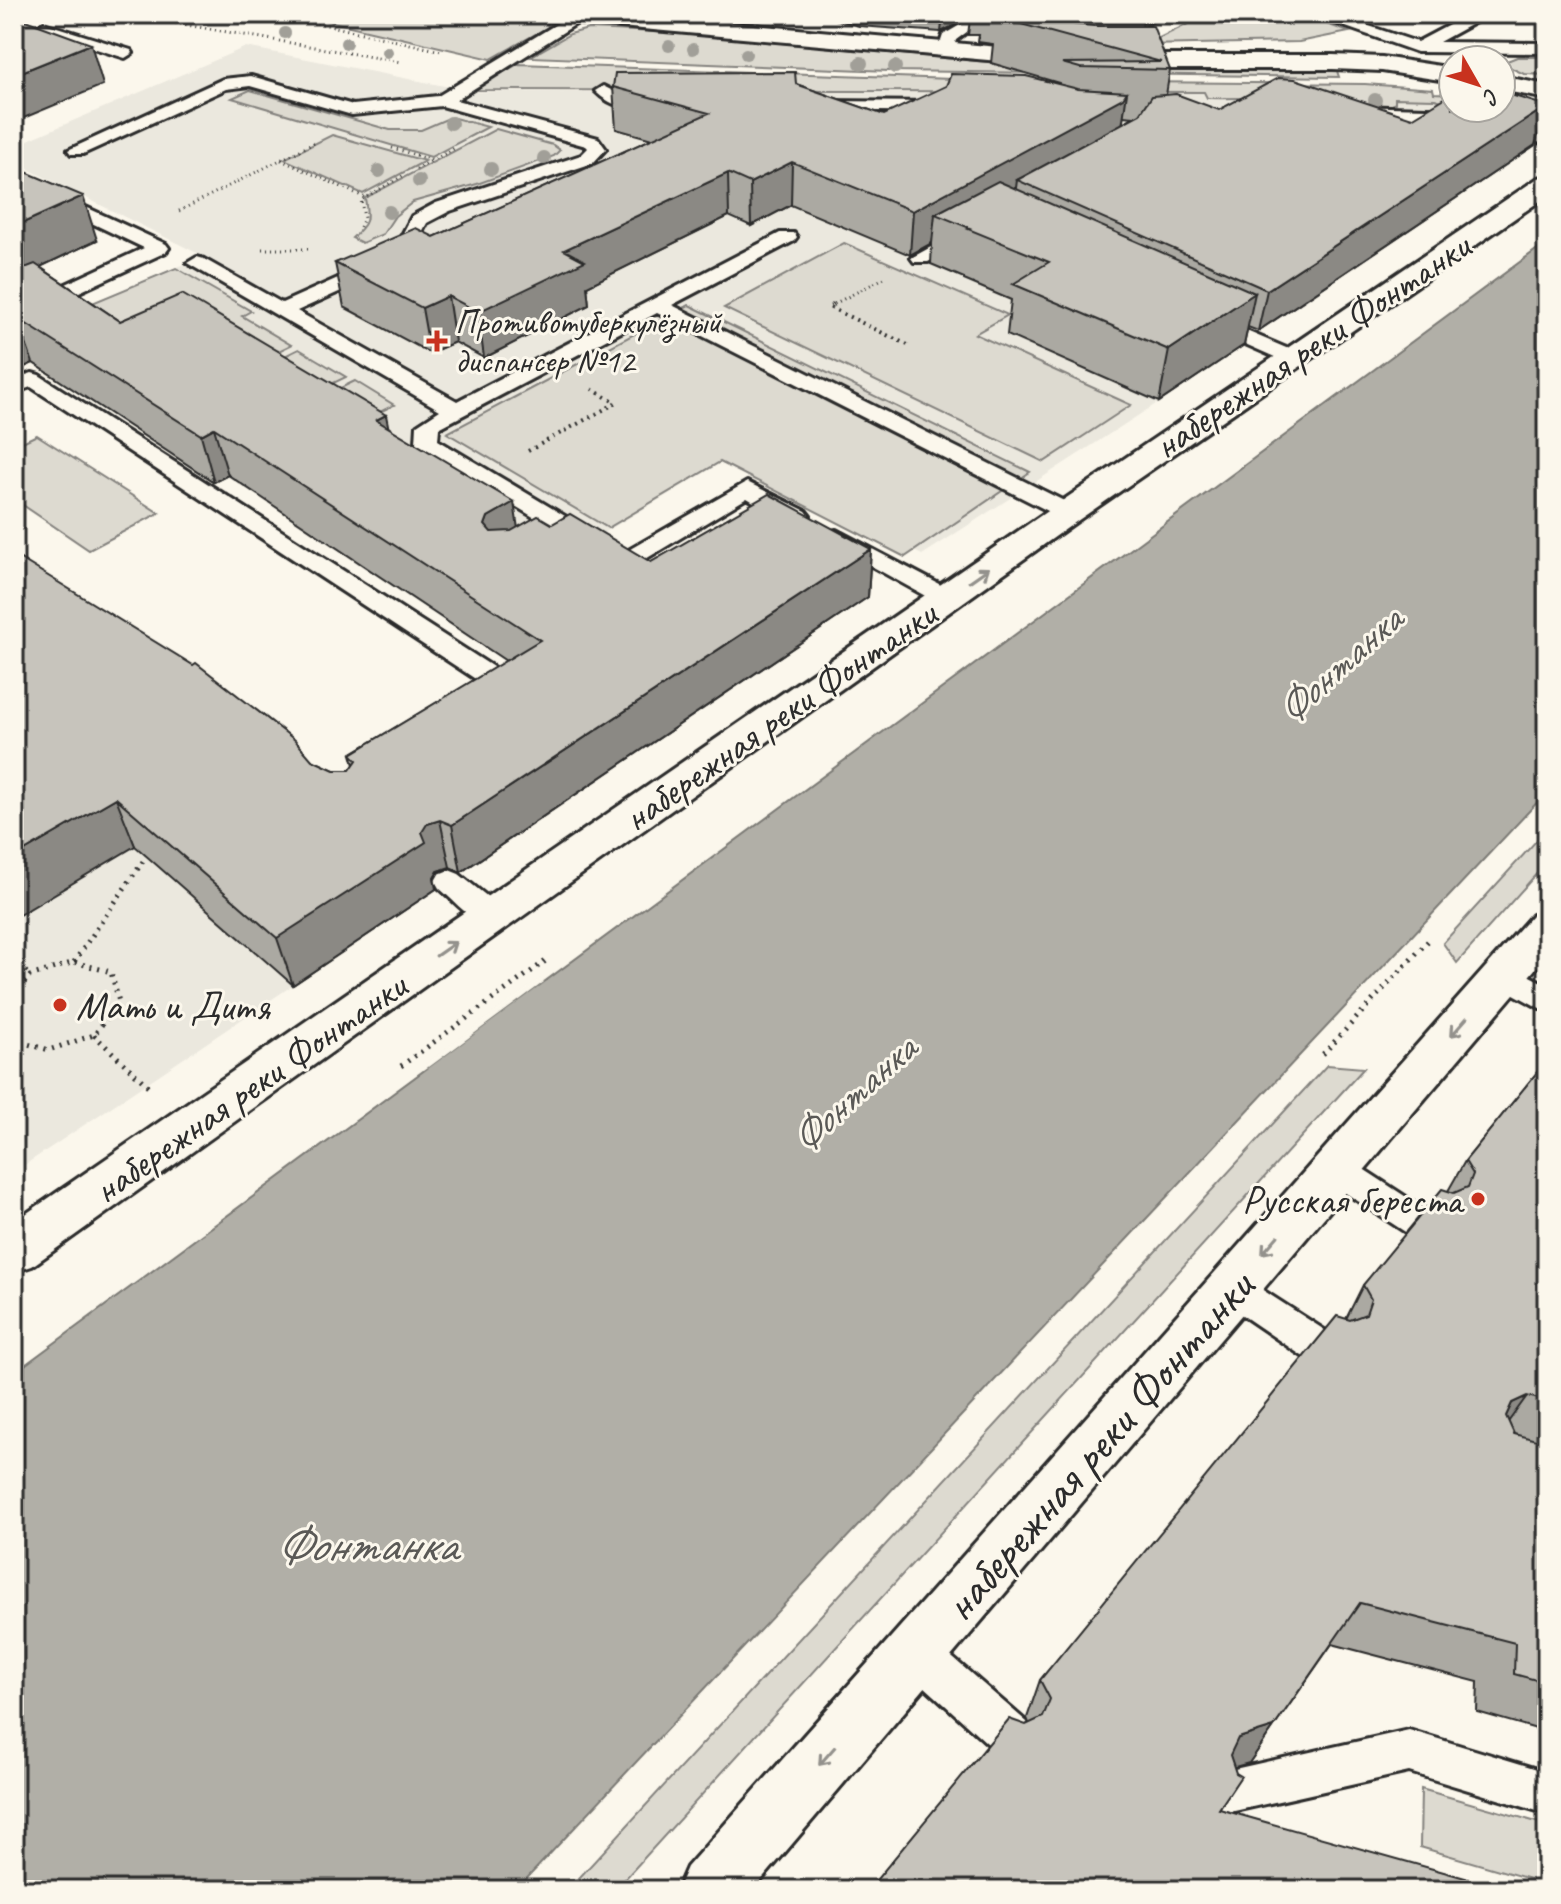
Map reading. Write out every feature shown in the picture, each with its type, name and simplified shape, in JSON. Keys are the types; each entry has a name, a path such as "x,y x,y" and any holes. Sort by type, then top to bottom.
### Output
{"street":[{"path":"553,14 1118,63 1382,64 1437,73"},
{"path":"1517,86 1547,92"},
{"name":"набережная реки Фонтанки","path":"14,1250 1068,512 1547,184"},
{"name":"набережная реки Фонтанки","path":"710,1890 1336,1169 1526,987 1547,926"}],"lane":[{"path":"1317,14 1417,47 1547,48"},
{"path":"1382,64 1482,14"},
{"path":"442,101 579,17"},
{"path":"946,50 949,38 967,26"},
{"path":"14,40 44,28 125,53"},
{"path":"77,150 223,84 251,81 352,110 442,101 592,142 597,149 587,159 443,207 419,220 403,251 383,265 281,311"},
{"path":"603,91 623,103 671,104"},
{"path":"799,106 959,108"},
{"path":"1338,111 1464,114 1547,140"},
{"path":"14,179 159,248 14,316"},
{"path":"14,197 35,189"},
{"path":"921,258 992,220"},
{"path":"529,559 562,539 562,524 427,443 428,425 787,237"},
{"path":"197,263 456,410"},
{"path":"657,305 1068,512"},
{"path":"1188,311 1291,357"},
{"path":"14,387 32,379 495,680 457,704"},
{"path":"626,561 747,489 947,598"},
{"path":"449,881 493,917"},
{"path":"1336,1169 1425,1227"},
{"path":"1232,1289 1324,1350"},
{"path":"917,1653 1012,1737"},
{"path":"1230,1791 1409,1751 1547,1793"}],"path":[{"path":"278,14 442,51"},
{"path":"133,16 480,77"},
{"path":"190,218 177,212 321,139"},
{"path":"280,160 364,197"},
{"path":"354,232 364,218 361,200 364,197 433,160"},
{"path":"259,249 284,251 322,246"},
{"path":"912,347 829,307 921,258"},
{"path":"481,477 616,403 547,364"},
{"path":"74,962 151,849"},
{"path":"1323,1054 1428,941"},
{"path":"14,960 30,976"},
{"path":"401,1066 547,960"},
{"path":"14,995 30,976 74,962 111,972 119,1002 94,1035 49,1050 14,1040"},
{"path":"94,1035 156,1095"}],"shaded area":[{"path":"298,14 503,14 547,21 548,27 491,59"},
{"path":"1208,14 1298,14 1349,32 1299,42 1145,45"},
{"path":"588,29 659,32 1078,70 1337,71 1339,77 890,71 530,57 570,34"},
{"name":"Противотуберкулёзный диспансер №12","path":"246,47 475,92 1437,93 1437,124 1517,124 1517,111 1547,112 1547,137 1268,325 1244,315 965,280 1043,313 1008,336 1159,402 922,555 731,457 497,596 61,316 203,256 14,162 14,146"},
{"path":"1517,57 1547,57 1547,75 1517,71"},
{"path":"518,64 1010,81 1365,84 1433,89 1437,100 1395,98 1395,103 1375,107 1340,100 1290,97 1207,98 1204,92 472,90"},
{"path":"250,90 390,130 421,130 451,117 488,127 431,157 232,98"},
{"path":"496,129 553,145 560,150 554,156 477,184 413,202 395,216 383,234 362,243 352,238 366,220 365,198"},
{"path":"332,135 425,161 363,194 284,159"},
{"path":"844,243 1008,315 975,334 1131,405 1044,462 724,308"},
{"path":"176,268 251,311 242,316 291,345 243,368 61,316"},
{"path":"689,305 1030,472 905,557 720,462 608,528 447,433"},
{"path":"299,349 346,377 296,401 250,373"},
{"path":"355,381 394,405 344,430 303,406"},
{"path":"37,435 159,513 89,550 14,499 14,446"},
{"path":"14,658 378,928 14,1172"},
{"path":"1547,829 1547,862 1457,963 1443,943"},
{"path":"1327,1065 1364,1068 615,1890 568,1890"},
{"path":"1421,1789 1547,1825 1547,1884 1420,1847"}],"water":[{"name":"Фонтанка","path":"1547,242 1547,792 516,1890 14,1890 14,1373"}],"pier":[{"path":"540,979 544,982 429,1067 426,1064"}],"building":[{"path":"14,16 91,44 14,75"},
{"path":"995,17 1094,26 1153,26 1170,70 1080,68 1062,63 1161,62"},
{"path":"795,72 796,84 884,115 946,86 951,74 1026,76 1078,89 1127,92 1123,98 913,211 792,162 750,183 728,173 564,250 585,261 478,312 448,296 422,308 335,263 416,228 434,237 709,113 613,87 615,73"},
{"path":"1278,78 1295,79 1412,118 1437,103 1437,124 1517,124 1517,97 1547,106 1267,290 1017,180 1140,114 1152,96 1176,94 1219,110"},
{"path":"14,167 83,196 14,227"},
{"path":"998,181 1255,293 1169,350 1013,284 1049,262 935,214"},
{"path":"35,264 120,321 182,294 386,415 376,420 514,502 488,517 485,525 491,532 511,531 538,516 552,524 570,514 651,562 769,494 871,549 452,825 440,820 427,824 422,832 426,842 277,938 116,798 14,857 14,555 193,665 196,663 295,740 312,760 334,770 350,770 357,760 351,754 540,640 214,428 201,435 17,318 14,319 14,272"},
{"path":"1547,1060 1547,1401 1527,1396 1512,1403 1506,1416 1514,1434 1547,1443 1547,1683 1514,1674 1515,1643 1360,1603 1274,1727 1238,1738 1230,1755 1236,1773 1241,1776 1219,1809 1508,1890 868,1890 1009,1719 1026,1725 1043,1717 1050,1699 1040,1680 1337,1316 1350,1320 1366,1314 1371,1299 1363,1285 1442,1189 1454,1193 1468,1187 1473,1174 1465,1161"}],"place":[{"name":"Противотуберкулёзный диспансер №12","path":"437,341"},
{"name":"Мать и Дитя","path":"60,1005"},
{"name":"Русская береста","path":"1478,1199"}]}
